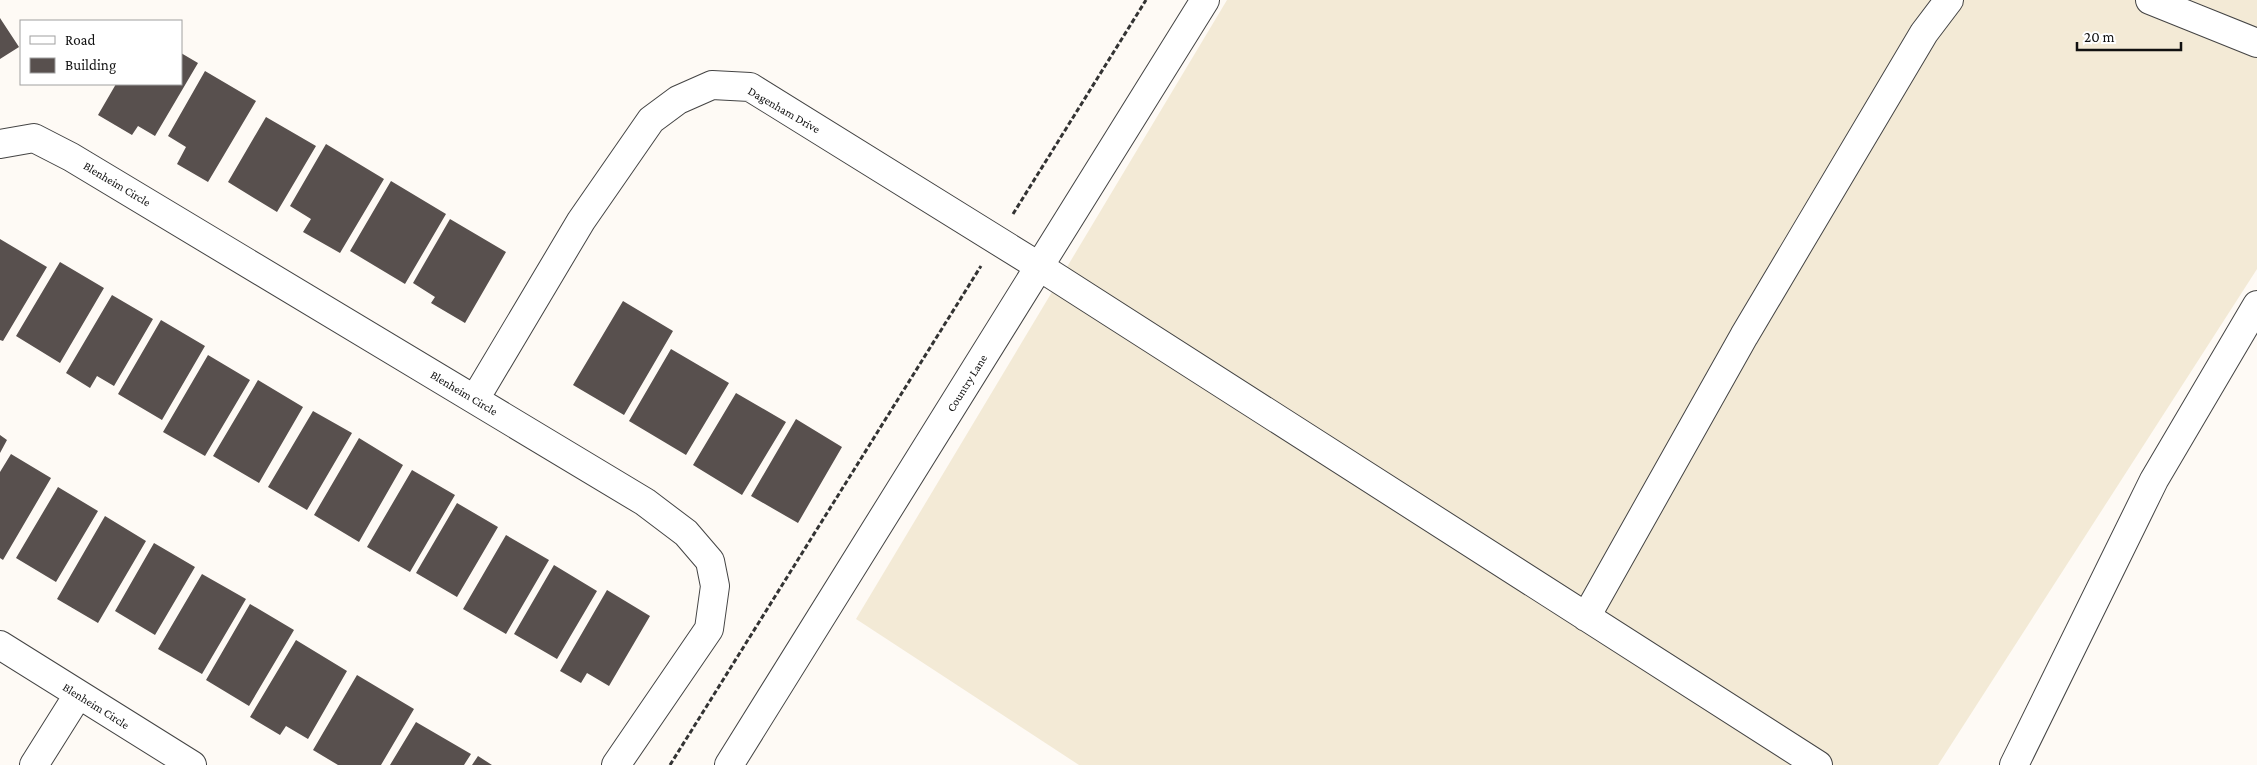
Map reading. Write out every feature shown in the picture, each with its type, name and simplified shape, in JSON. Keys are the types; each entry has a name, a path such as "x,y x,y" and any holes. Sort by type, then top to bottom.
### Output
{"street":[{"name":"Country Lane","path":"728,765 1205,0"},
{"path":"1586,617 1744,336 1924,33 1949,0"},
{"path":"2150,0 2257,43"},
{"name":"Dagenham Drive","path":"475,399 581,221 651,120 678,100 712,85 750,87 1040,267 1818,765"},
{"name":"Blenheim Circle","path":"0,144 34,138 71,157 645,502 686,533 710,561 716,586 709,629 616,765"},
{"path":"2014,765 2154,480 2257,305"},
{"name":"Blenheim Circle","path":"0,645 192,765"},
{"path":"34,765 78,695"}],"path":[{"path":"1018,206 1146,0"},
{"path":"670,765 981,267"}],"shaded area":[{"path":"1227,0 2257,0 2257,269 1938,765 1079,765 856,619"}],"building":[{"path":"0,18 19,47 0,59"},
{"path":"182,54 198,63 155,136 138,126 132,135 98,115 115,85 182,85"},
{"path":"205,71 256,101 208,182 177,164 186,147 168,136"},
{"path":"266,117 316,146 277,212 228,182"},
{"path":"326,144 384,179 340,253 303,232 311,219 290,206"},
{"path":"391,181 446,214 405,284 350,251"},
{"path":"450,219 506,252 465,323 431,303 435,297 413,283"},
{"path":"0,239 47,267 3,341 0,340"},
{"path":"60,262 104,288 60,363 16,336"},
{"path":"112,295 153,319 114,386 97,376 90,388 66,373"},
{"path":"623,301 673,331 624,415 573,385"},
{"path":"161,320 205,346 162,420 118,394"},
{"path":"671,349 729,383 686,455 629,421"},
{"path":"208,355 250,380 205,456 163,432"},
{"path":"258,380 303,407 259,483 213,456"},
{"path":"736,393 786,422 742,495 693,465"},
{"path":"313,411 352,433 307,510 268,487"},
{"path":"796,419 842,447 798,523 751,496"},
{"path":"0,435 7,440 0,453"},
{"path":"359,438 403,465 359,542 314,515"},
{"path":"11,454 51,478 3,560 0,558 0,472"},
{"path":"412,470 455,495 410,572 367,547"},
{"path":"58,487 98,511 56,582 16,558"},
{"path":"457,503 498,527 457,597 416,573"},
{"path":"105,516 146,541 98,623 57,599"},
{"path":"506,535 549,560 506,634 463,609"},
{"path":"154,543 195,567 155,635 115,611"},
{"path":"554,565 597,591 557,659 514,634"},
{"path":"202,574 246,599 202,674 158,649"},
{"path":"607,590 650,616 609,686 587,673 581,683 560,671"},
{"path":"250,604 294,630 249,706 206,680"},
{"path":"296,640 347,671 308,739 286,726 280,735 250,717"},
{"path":"357,675 414,709 381,765 338,765 313,750"},
{"path":"416,722 471,754 464,765 390,765"},
{"path":"478,756 492,765 472,765"}]}
